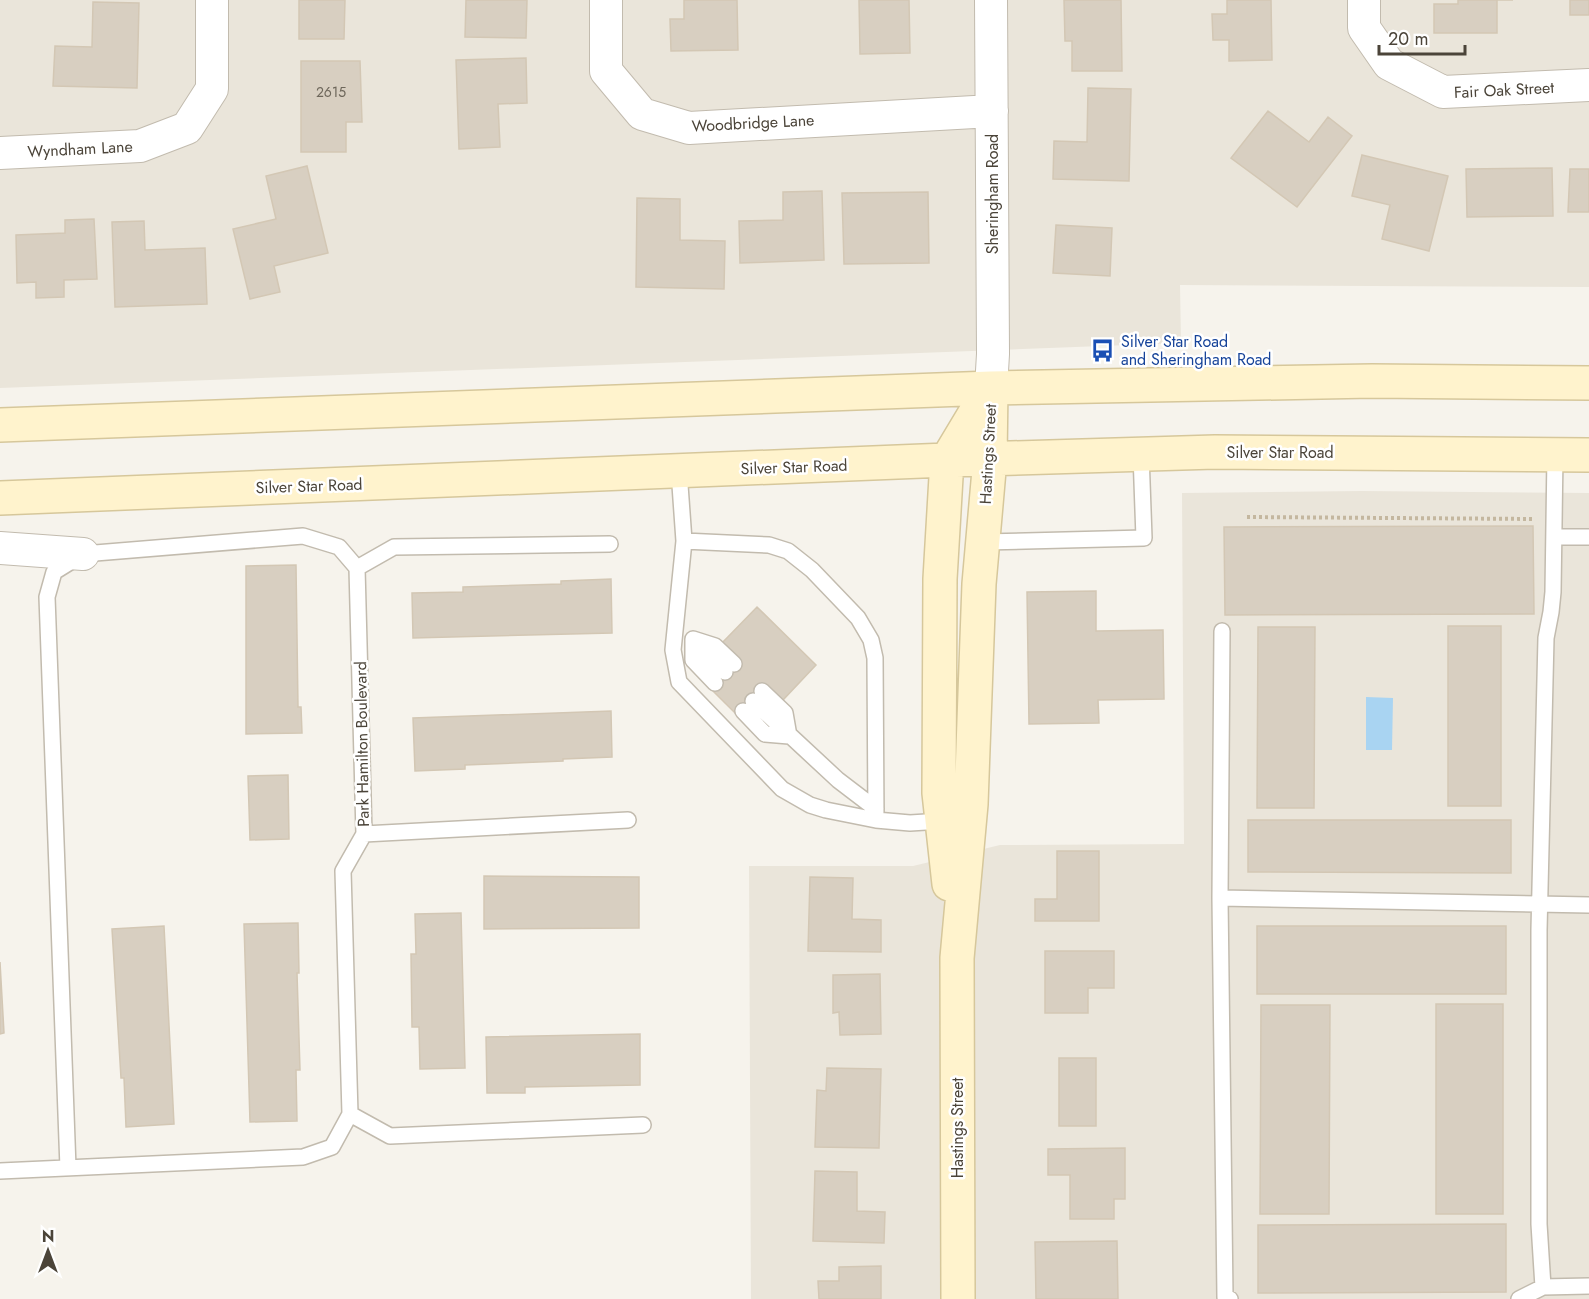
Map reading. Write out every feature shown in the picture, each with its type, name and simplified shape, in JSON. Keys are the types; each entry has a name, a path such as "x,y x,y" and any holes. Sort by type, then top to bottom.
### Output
{"main road":[{"path":"0,425 991,388 1372,381 1589,382"},
{"name":"Hastings Street","path":"958,1299 957,958 971,804 979,584 990,459 991,388"},
{"name":"Hastings Street","path":"957,958 939,793 940,579 947,460 991,388"},
{"path":"0,448 84,422"},
{"name":"Silver Star Road","path":"0,498 1141,454 1215,452 1589,455"}],"street":[{"name":"Wyndham Lane","path":"7,152 140,146 187,128 212,89 212,0"},
{"name":"Woodbridge Lane","path":"606,0 606,71 642,114 689,128 992,111"},
{"name":"Sheringham Road","path":"991,0 993,354 991,388"},
{"name":"Fair Oak Street","path":"1364,0 1364,28 1389,64 1443,92 1589,85"},
{"path":"0,548 83,554"}],"lane":[{"path":"983,542 1144,538 1141,454"},
{"path":"1543,1287 1539,1224 1540,905 1546,638 1552,602 1555,455"},
{"path":"679,471 684,541 673,650 679,682 782,789 810,805 826,810 876,814 910,823 942,821"},
{"path":"68,1168 47,597 54,572 83,554 303,536 339,547 357,568 393,547 610,544"},
{"path":"1554,537 1589,537"},
{"path":"684,541 769,545 788,551 812,570 865,627 875,658 876,814"},
{"name":"Park Hamilton Boulevard","path":"350,1114 343,870 364,834 357,568"},
{"path":"676,618 725,673"},
{"path":"1222,631 1220,898 1226,1298 1230,1299"},
{"path":"752,701 876,814"},
{"path":"364,834 628,820"},
{"path":"1220,898 1589,905"},
{"path":"0,1172 303,1157 332,1147 350,1114 390,1136 642,1125"},
{"path":"1519,1299 1543,1287 1589,1286"}],"path":[{"path":"1247,517 1554,519"}],"shaded area":[{"path":"0,0 1589,0 1589,287 1180,285 1181,343 0,388"},
{"path":"1362,491 1589,493 1589,1299 751,1299 749,866 913,866 1000,845 1184,844 1182,493"}],"water":[{"path":"1366,697 1393,698 1392,750 1366,750"}],"building":[{"path":"299,0 345,0 344,39 299,39"},
{"path":"466,0 527,0 526,38 465,37"},
{"path":"684,0 737,0 738,50 671,51 670,19 684,19"},
{"path":"859,0 909,0 910,53 860,54"},
{"path":"1064,0 1121,0 1122,71 1072,71 1072,41 1065,41"},
{"path":"1227,0 1271,0 1272,60 1229,61 1229,40 1213,40 1212,14 1227,14"},
{"path":"1458,0 1497,0 1497,33 1434,33 1434,4 1458,4"},
{"path":"1570,0 1589,0 1589,15 1570,15"},
{"path":"93,2 139,3 137,88 53,86 55,46 92,47"},
{"path":"526,58 527,103 498,104 500,147 459,149 456,60"},
{"path":"301,61 360,61 362,122 346,122 346,152 301,152"},
{"path":"1088,88 1131,89 1129,181 1053,179 1054,141 1087,142"},
{"path":"1268,111 1309,142 1328,117 1352,136 1297,207 1231,158"},
{"path":"1362,155 1448,176 1429,251 1382,239 1390,205 1352,196"},
{"path":"307,166 328,253 274,266 280,292 250,299 233,229 276,219 266,176"},
{"path":"1552,168 1553,216 1467,217 1466,169"},
{"path":"1570,169 1589,169 1589,212 1568,212"},
{"path":"822,191 824,260 740,263 739,221 783,220 783,192"},
{"path":"928,192 929,263 844,264 842,193"},
{"path":"637,198 680,199 680,240 725,241 724,289 636,287"},
{"path":"94,219 97,279 64,280 64,297 36,298 36,282 17,283 16,235 65,233 65,220"},
{"path":"144,221 145,250 205,248 207,304 115,307 112,222"},
{"path":"1056,225 1112,228 1110,276 1053,273"},
{"path":"1533,526 1534,614 1225,615 1224,527"},
{"path":"296,565 298,707 301,707 302,733 246,734 246,566"},
{"path":"611,579 612,633 413,638 412,593 463,592 463,587 561,584 561,581"},
{"path":"1096,591 1096,631 1163,630 1164,699 1098,700 1099,723 1029,724 1027,592"},
{"path":"757,607 816,665 782,701 738,716 710,688 739,658 722,643"},
{"path":"1448,626 1501,626 1501,806 1448,806"},
{"path":"1258,627 1315,627 1314,808 1257,808"},
{"path":"611,711 612,757 465,765 465,769 415,771 413,718"},
{"path":"288,775 289,839 250,840 248,776"},
{"path":"1248,820 1511,820 1511,873 1248,872"},
{"path":"1057,851 1099,851 1099,921 1035,921 1035,899 1057,899"},
{"path":"484,876 639,877 639,928 484,929"},
{"path":"810,877 853,878 852,919 881,920 881,952 808,951"},
{"path":"461,913 465,1068 420,1069 419,1027 412,1027 411,954 416,954 415,914"},
{"path":"298,923 300,1070 296,1070 297,1121 250,1122 244,924"},
{"path":"164,926 174,1124 126,1127 112,929"},
{"path":"1257,926 1506,926 1506,994 1257,994"},
{"path":"1045,951 1114,951 1114,988 1088,988 1088,1013 1045,1013"},
{"path":"0,962 4,1033 0,1034"},
{"path":"880,974 881,1034 840,1035 839,1012 833,1013 833,975"},
{"path":"1436,1004 1503,1004 1503,1214 1436,1214"},
{"path":"1261,1005 1330,1005 1329,1214 1260,1214"},
{"path":"640,1034 640,1085 525,1087 525,1093 487,1093 486,1037"},
{"path":"1059,1058 1096,1058 1096,1126 1059,1126"},
{"path":"827,1068 881,1069 879,1148 815,1147 817,1090 826,1091"},
{"path":"1125,1148 1125,1199 1114,1199 1114,1219 1070,1219 1070,1175 1048,1175 1048,1149"},
{"path":"815,1171 857,1172 857,1211 885,1212 884,1243 813,1241"},
{"path":"1506,1224 1506,1292 1258,1293 1258,1225"},
{"path":"1117,1241 1118,1299 1036,1299 1035,1242"},
{"path":"881,1266 881,1299 819,1299 818,1281 839,1281 839,1267"}],"place":[{"name":"Silver Star Road and Sheringham Road","path":"1103,350"}]}
